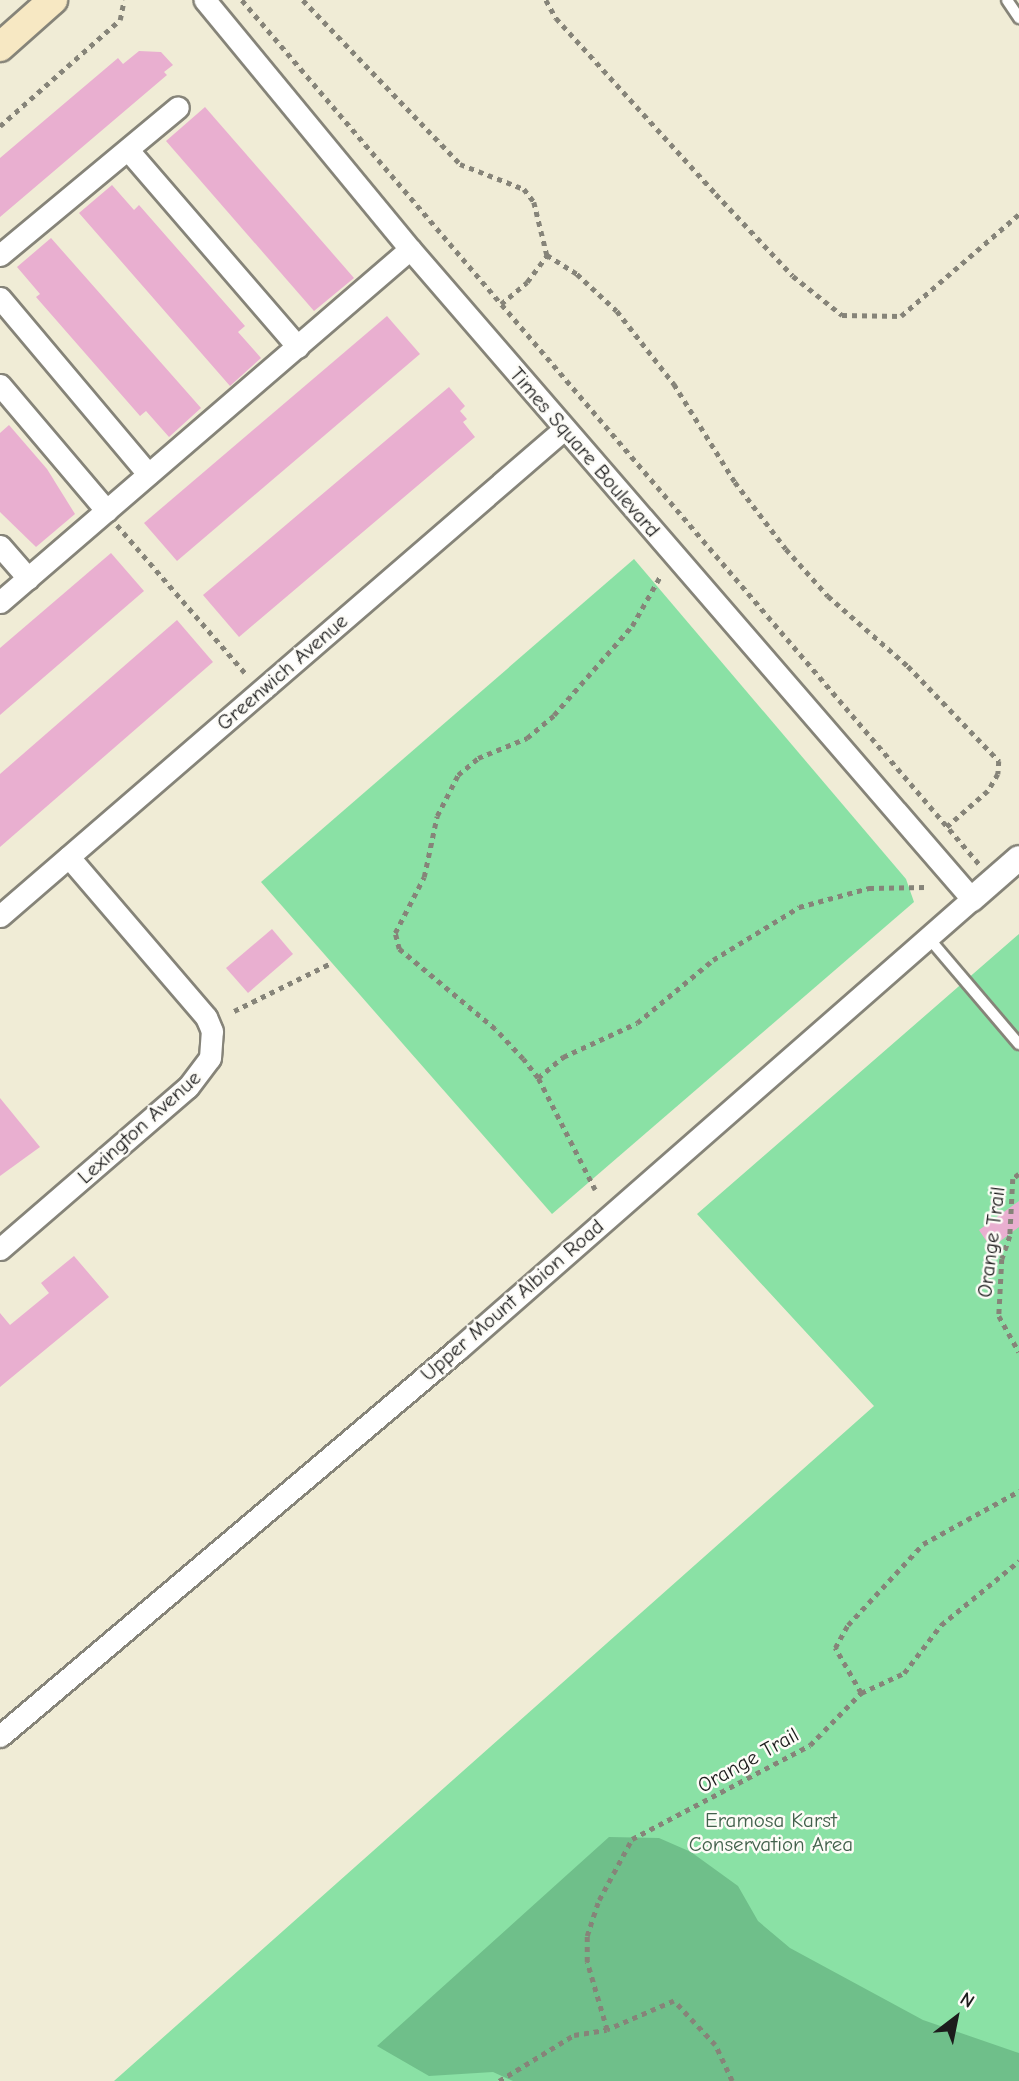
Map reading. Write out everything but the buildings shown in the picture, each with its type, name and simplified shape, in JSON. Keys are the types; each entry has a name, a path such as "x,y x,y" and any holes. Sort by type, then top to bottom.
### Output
{"main road":[{"path":"0,47 53,0"}],"street":[{"name":"Times Square Boulevard","path":"205,0 410,249 972,898"},
{"path":"0,255 178,107"},
{"path":"128,150 298,347"},
{"path":"0,602 111,516 148,474 410,249"},
{"path":"0,298 148,474"},
{"path":"0,385 111,516"},
{"name":"Greenwich Avenue","path":"0,916 564,429"},
{"path":"0,546 28,578"},
{"name":"Lexington Avenue","path":"0,1249 188,1087 210,1058 212,1031 206,1017 69,857"},
{"name":"Upper Mount Albion Road","path":"0,1736 457,1350 1019,858"}],"lane":[{"path":"1007,0 1019,18"},
{"path":"928,936 1019,1044"}],"path":[{"path":"0,126 120,20 124,0"},
{"path":"242,0 993,880"},
{"path":"303,0 460,164 524,189 534,202 547,255 577,274 617,311 674,384 735,482 828,596 918,675 999,761 998,774 988,791 947,827"},
{"path":"547,0 556,18 716,194 793,275 842,315 901,316 1019,214"},
{"path":"501,304 527,282 547,255"},
{"path":"111,516 245,673"},
{"path":"595,1190 538,1078 495,1029 399,949 395,933 424,877 437,816 450,786 478,758 527,738 554,715 632,626 661,575"},
{"path":"538,1078 563,1057 637,1023 713,960 799,907 869,888 925,887"},
{"path":"234,1011 329,964"},
{"name":"Orange Trail","path":"1019,1174 1013,1180 1010,1236 1002,1259 999,1316 1019,1352"},
{"path":"1019,1491 923,1544 848,1625 835,1648 861,1693 904,1673 941,1625 1019,1561"},
{"name":"Orange Trail","path":"607,2030 587,1962 587,1936 599,1900 632,1839 810,1745 861,1693"},
{"path":"499,2081 574,2035 607,2030 674,2001 715,2045 732,2081"}],"green space":[{"path":"634,559 906,879 914,902 552,1214 261,882"},
{"name":"Eramosa Karst Conservation Area","path":"1019,934 1019,2081 114,2081 874,1406 697,1214"},
{"path":"609,1837 659,1838 691,1852 738,1886 758,1921 790,1948 923,2020 1019,2053 1019,2081 513,2081 493,2072 429,2076 377,2046"}]}
